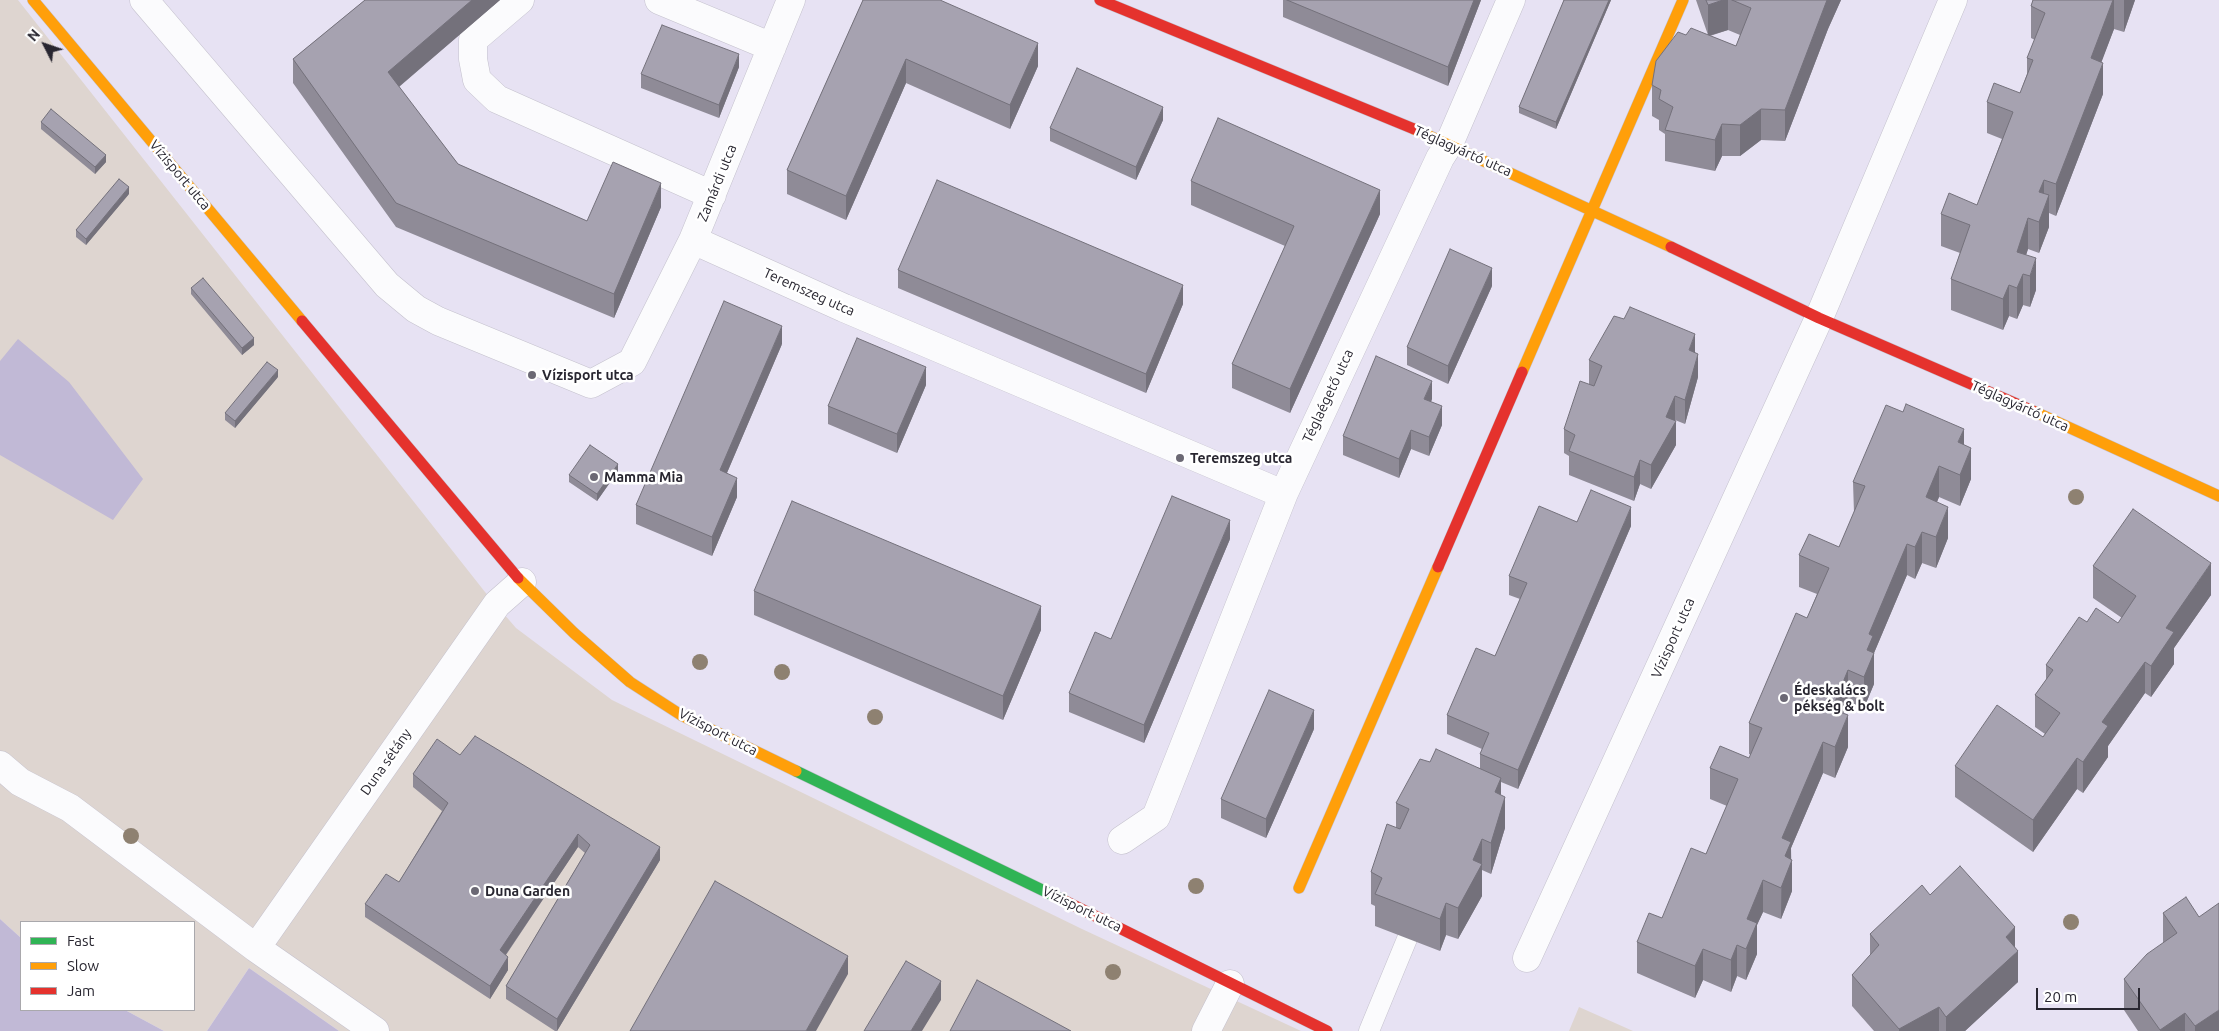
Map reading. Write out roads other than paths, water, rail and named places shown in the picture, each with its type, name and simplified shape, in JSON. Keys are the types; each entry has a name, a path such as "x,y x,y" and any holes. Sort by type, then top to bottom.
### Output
{"street":[{"name":"Vízisport utca","path":"33,0 522,582 574,633 630,682 681,715 1088,912 1327,1031"},
{"name":"Zamárdi utca","path":"144,0 387,285 416,309 438,321 591,384 632,362 693,240 791,0"},
{"path":"520,0 473,40 473,59 477,80 497,99 712,195"},
{"path":"659,0 772,47"},
{"name":"Téglagyártó utca","path":"1100,0 1449,144 1592,209 1819,318 2029,409 2219,496"},
{"name":"Téglaégető utca","path":"1122,840 1156,816 1284,493 1440,158 1449,144 1511,0"},
{"path":"1299,888 1683,0"},
{"path":"1819,318 1953,0"},
{"name":"Teremszeg utca","path":"693,240 844,308 1262,486 1284,493"},
{"name":"Vízisport utca","path":"1527,958 1819,318"},
{"name":"Duna sétány","path":"256,948 497,604 522,582"},
{"path":"0,765 20,782 70,808 256,948 375,1031"},
{"path":"1206,1031 1230,984"}],"lane":[{"path":"1369,1031 1407,938"}],"place":[{"name":"Vízisport utca","path":"532,375"},
{"name":"Teremszeg utca","path":"1180,458"},
{"name":"Mamma Mia","path":"594,477"},
{"name":"Édeskalács pékség & bolt","path":"1784,698"},
{"name":"Duna Garden","path":"475,891"}]}
